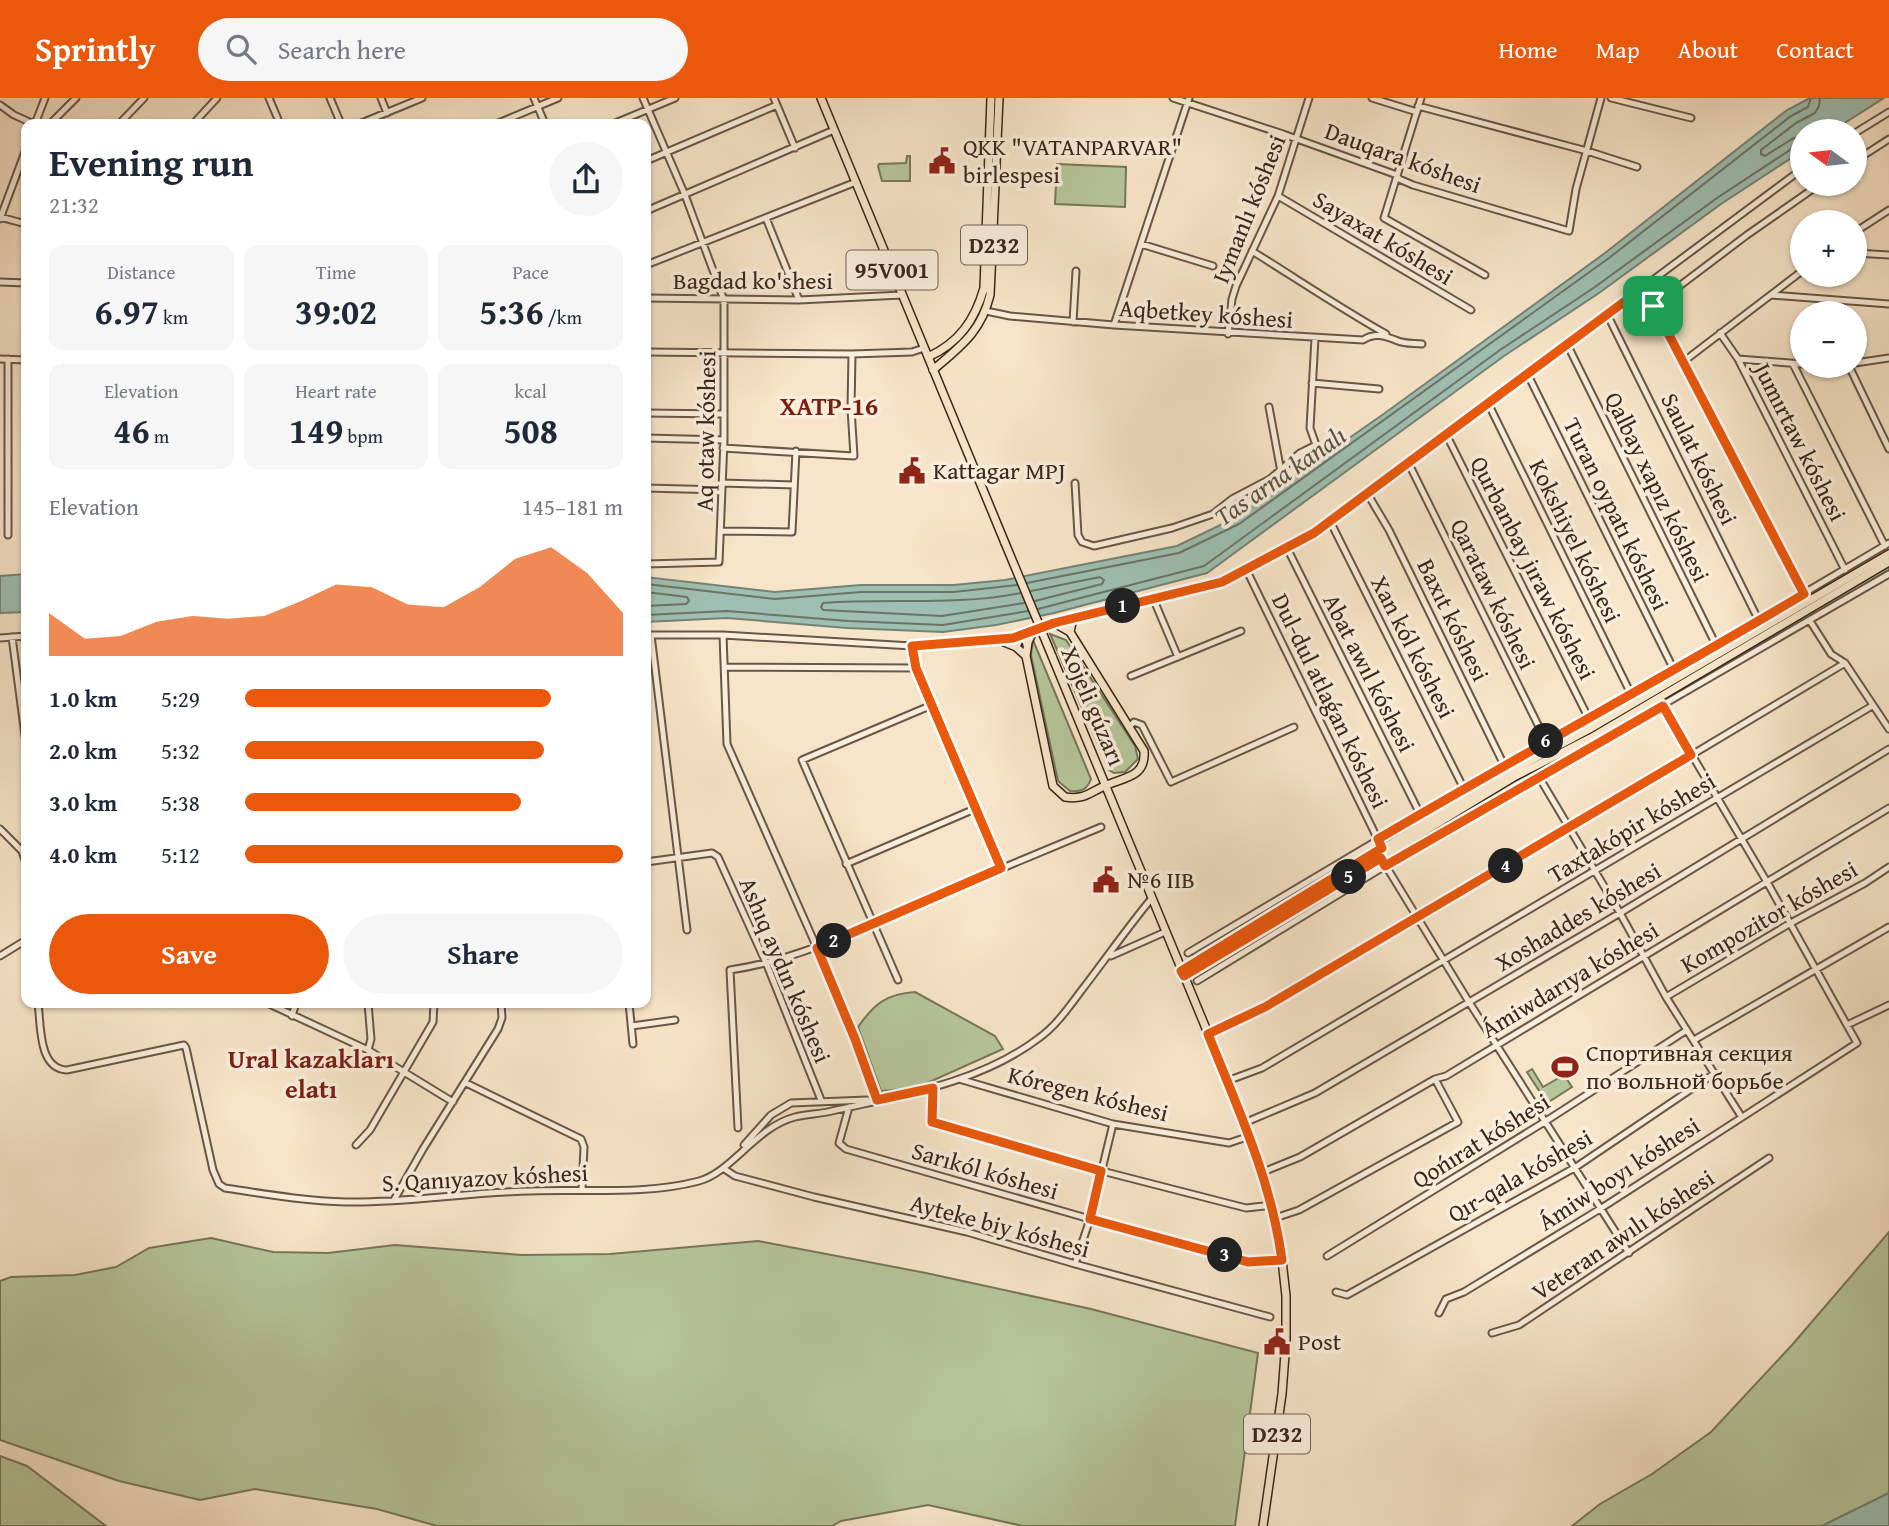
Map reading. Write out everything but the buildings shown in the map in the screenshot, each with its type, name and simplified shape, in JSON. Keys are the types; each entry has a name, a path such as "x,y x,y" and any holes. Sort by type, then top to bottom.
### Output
{"main road":[{"name":"Xojeli gúzarı","path":"821,98 1263,1172 1273,1205 1286,1296 1282,1394 1263,1526"},
{"name":"D232","path":"933,370 967,341 986,311 993,275 991,98"},
{"name":"D232","path":"928,357 956,341 965,330 979,305 984,288 993,146 999,98"},
{"path":"938,353 937,359 943,361"},
{"path":"1183,974 1382,848 1509,772 1588,730 1889,554"},
{"path":"1183,974 1514,778 1594,736 1889,562"},
{"path":"1070,632 1073,618"},
{"path":"1033,632 1026,656 1054,786 1065,797 1088,796 1105,785 1130,777 1143,766 1144,751 1070,632 1054,623"},
{"path":"1016,647 1020,637 1028,646"},
{"path":"999,640 1016,647 1026,656"}],"street":[{"path":"37,119 45,98"},
{"path":"55,119 76,98"},
{"path":"124,119 144,98"},
{"path":"198,119 217,98"},
{"path":"269,98 278,119"},
{"path":"330,98 339,119"},
{"path":"381,98 386,119"},
{"path":"372,119 422,98"},
{"path":"534,98 543,119"},
{"path":"508,119 558,98"},
{"name":"Aq otaw kóshesi","path":"643,98 685,195 724,300 724,440 719,562 651,564"},
{"path":"626,119 676,98"},
{"path":"774,98 795,148"},
{"name":"Dauqara kóshesi","path":"1173,98 1297,139 1413,185 1569,231 1572,206 1587,151"},
{"name":"Iymanlı kóshesi","path":"1228,334 1231,299 1278,196 1309,98"},
{"path":"1372,98 1587,151 1637,167"},
{"path":"1421,98 1384,218 1485,275"},
{"path":"1587,151 1601,98"},
{"path":"1611,98 1691,118"},
{"path":"1114,326 1188,101"},
{"path":"0,105 23,119"},
{"path":"651,159 777,105"},
{"path":"1867,126 1889,112"},
{"path":"651,209 834,130"},
{"path":"1867,153 1889,139"},
{"path":"21,167 0,218 21,223"},
{"path":"651,635 723,635 912,646 999,640 1020,637 1073,618 1222,582 1287,548 1329,521 1790,178"},
{"path":"651,263 856,182"},
{"name":"Sayaxat kóshesi","path":"1278,196 1471,310"},
{"path":"1653,306 1803,196"},
{"path":"1867,224 1889,210"},
{"path":"766,218 799,300"},
{"path":"1141,244 1213,266"},
{"path":"1252,251 1317,291 1331,303 1388,335"},
{"path":"1867,254 1889,255"},
{"path":"1073,322 1076,271"},
{"path":"1683,362 1790,280"},
{"path":"0,282 21,283"},
{"path":"1644,287 1809,602"},
{"name":"Bagdad ko'shesi","path":"651,298 799,300 902,295"},
{"path":"1771,295 1889,304"},
{"name":"Aqbetkey kóshesi","path":"986,311 1010,316 1114,326 1228,334 1363,340 1370,335 1388,335 1400,342 1422,344"},
{"name":"Saulat kóshesi","path":"1607,314 1759,621"},
{"name":"Jumırtaw kóshesi","path":"1720,333 1738,359 1845,570"},
{"path":"1075,483 1078,536 1083,542 1094,546 1172,528 1213,514 1232,499 1281,472 1300,453 1316,445 1310,428 1315,338"},
{"name":"Qalbay xapız kóshesi","path":"1567,344 1716,645"},
{"path":"651,352 852,354 912,352 924,348"},
{"path":"723,448 854,456 852,354"},
{"path":"1867,361 1889,358"},
{"path":"0,359 21,359"},
{"path":"8,359 8,535"},
{"path":"1738,359 1766,359 1790,363"},
{"name":"Turan oypatı kóshesi","path":"1527,373 1674,670"},
{"path":"1188,953 1420,814 1759,621 1887,544 1800,378"},
{"path":"1855,378 1889,449"},
{"path":"1312,383 1379,389"},
{"name":"Kokshiyel kóshesi","path":"1488,403 1631,694"},
{"path":"1269,407 1281,472"},
{"path":"651,413 724,414"},
{"name":"Qurbanbay jıraw kóshesi","path":"1446,434 1588,717"},
{"path":"651,438 724,440"},
{"path":"722,531 792,533 796,451"},
{"name":"Qarataw kóshesi","path":"1408,462 1546,741"},
{"path":"651,488 794,485"},
{"name":"Baxıt kóshesi","path":"1367,493 1390,530 1504,765"},
{"name":"Xan kól kóshesi","path":"1329,521 1464,789"},
{"name":"Abat awıl kóshesi","path":"1287,548 1420,814"},
{"name":"Dul-dul atlaǵan kóshesi","path":"1246,569 1382,848"},
{"path":"1197,981 1385,866 1889,574"},
{"path":"1153,598 1178,657"},
{"path":"1810,621 1831,654 1845,663 1889,729"},
{"path":"1131,676 1241,631"},
{"path":"723,635 727,744 817,948 877,1100"},
{"path":"0,638 21,636"},
{"path":"12,637 21,705"},
{"path":"912,646 916,668 1001,868"},
{"path":"651,650 687,930"},
{"path":"1208,1034 1265,1007 1418,919 1845,663"},
{"path":"726,667 916,668"},
{"path":"898,980 802,760 932,705"},
{"path":"1663,706 1767,882 1847,1025 1889,1005"},
{"name":"Taxtakópir kóshesi","path":"1227,1081 1262,1068 1872,706"},
{"path":"1129,727 1134,722 1142,725 1171,782 1294,727"},
{"name":"Xoshaddes kóshesi","path":"1244,1123 1315,1093 1620,913 1889,748"},
{"path":"1539,777 1620,913 1666,997 1741,1116"},
{"path":"846,864 977,808"},
{"name":"Ámiwdarıya kóshesi","path":"1263,1172 1300,1157 1435,1079 1446,1076 1889,808"},
{"path":"738,1128 730,970 767,965 817,948 1101,827"},
{"path":"0,829 21,850"},
{"name":"Ashıq aydın kóshesi","path":"678,858 715,854 767,965 821,1100"},
{"path":"651,861 678,858"},
{"path":"1381,858 1629,1253"},
{"name":"Kompozitor kóshesi","path":"1666,997 1889,867"},
{"name":"S. Qanıyazov kóshesi","path":"737,1154 784,1121 933,1088 1021,1051 1042,1036 1063,1015 1152,898"},
{"path":"1694,1040 1814,968 1889,927"},
{"path":"1108,957 1165,932"},
{"path":"0,956 21,943"},
{"name":"S. Qanıyazov kóshesi","path":"39,1008 46,1056 57,1069 67,1070 184,1045 213,1170 219,1184 225,1188 302,1199 346,1202 411,1200 521,1191 656,1189 682,1186 704,1180 723,1168 759,1126 790,1103 877,1100"},
{"path":"277,1008 368,1050 453,1102"},
{"path":"292,1016 294,1008"},
{"path":"368,1008 371,1039 368,1050"},
{"path":"356,1145 370,1130 433,1022 434,1008"},
{"path":"394,1200 498,1029 502,1018 501,1008"},
{"path":"630,1008 634,1044"},
{"path":"632,1026 675,1020"},
{"name":"Ámiw boyı kóshesi","path":"1439,1313 1446,1299 1464,1292 1600,1209 1857,1043 1847,1025"},
{"name":"Qońırat kóshesi","path":"1327,1256 1546,1121 1687,1030"},
{"name":"Qır-qala kóshesi","path":"1336,1292 1348,1295 1576,1167 1715,1073"},
{"name":"Kóregen kóshesi","path":"959,1079 1113,1124 1229,1143 1250,1136"},
{"name":"Qońırat kóshesi","path":"1275,1217 1298,1210 1458,1122 1435,1079"},
{"path":"466,1083 581,1139 584,1147 582,1189"},
{"path":"933,1088 932,1122 1101,1171 1246,1208 1273,1205"},
{"name":"Sarıkól kóshesi","path":"849,1107 839,1143 846,1149 1248,1262 1282,1260"},
{"path":"1075,1265 1090,1219 1113,1124"},
{"name":"Veteran awılı kóshesi","path":"1492,1333 1518,1325 1769,1158"},
{"name":"Ayteke biy kóshesi","path":"723,1168 735,1177 814,1198 967,1232 1075,1265 1270,1317"},
{"path":"404,1182 405,1193 411,1200"}],"green space":[{"path":"907,156 910,156 910,181 882,181 879,164 906,163"},
{"path":"1057,164 1126,167 1125,207 1055,204"},
{"path":"1889,566 1889,572 1388,861 1388,857 1666,698"},
{"path":"1802,598 1804,601 1383,843 1381,839"},
{"path":"1050,634 1066,640 1135,746 1138,759 1125,772 1114,773 1109,770"},
{"path":"1033,640 1091,779 1088,786 1080,791 1070,791 1058,781 1031,655"},
{"path":"1373,844 1375,847 1195,959 1192,953"},
{"path":"1381,863 1383,866 1202,976 1199,972"},
{"path":"915,992 995,1036 1003,1049 916,1088 881,1091 858,1027 870,1012 888,998"},
{"path":"1532,1069 1543,1087 1564,1075 1572,1087 1547,1103 1527,1072"},
{"path":"1889,1232 1889,1493 1822,1526 1572,1526 1600,1504 1652,1474 1711,1432 1792,1345"},
{"path":"211,1238 273,1252 328,1253 395,1245 522,1255 610,1254 758,1241 926,1273 1091,1309 1258,1353 1235,1526 1023,1526 928,1505 841,1521 832,1526 437,1526 377,1509 255,1489 200,1500 119,1481 0,1440 0,1281 11,1277 75,1275 116,1267 149,1248"},
{"path":"0,1456 27,1466 106,1526 0,1526"}],"water":[{"path":"1810,98 1884,98 1851,119 1790,119 1790,159 1504,356 1207,573 1054,613 943,632 847,628 727,618 651,622 651,578 775,592 861,585 954,585 1005,580 1177,546 1235,518 1605,253 1787,110"},
{"path":"21,574 21,612 0,613 0,576"},
{"path":"1889,1493 1889,1526 1822,1526"}],"place":[{"name":"QKK \"VATANPARVAR\" birlespesi","path":"942,161"},
{"name":"Kattagar MPJ","path":"912,471"},
{"name":"№6 IIB","path":"1106,880"},
{"name":"Спортивная секция по вольной борьбе","path":"1565,1067"},
{"name":"Post","path":"1277,1342"}],"district":[{"name":"XATP-16","path":"829,406"},
{"name":"Ural kazakları elatı","path":"311,1074"}],"route":[{"path":"1644,287 1653,306 1804,594 1378,839 1382,848 1181,971 1184,976 1381,858 1385,866 1663,706 1691,755 1418,919 1265,1007 1208,1034 1264,1175 1273,1205 1282,1260 1248,1262 1090,1219 1101,1171 932,1122 933,1088 877,1100 817,948 1001,868 916,668 912,646 1013,638 1054,623 1222,582 1314,533 1644,287"}],"water label":[{"name":"Tas arna kanalı","path":"1280,476"}]}
